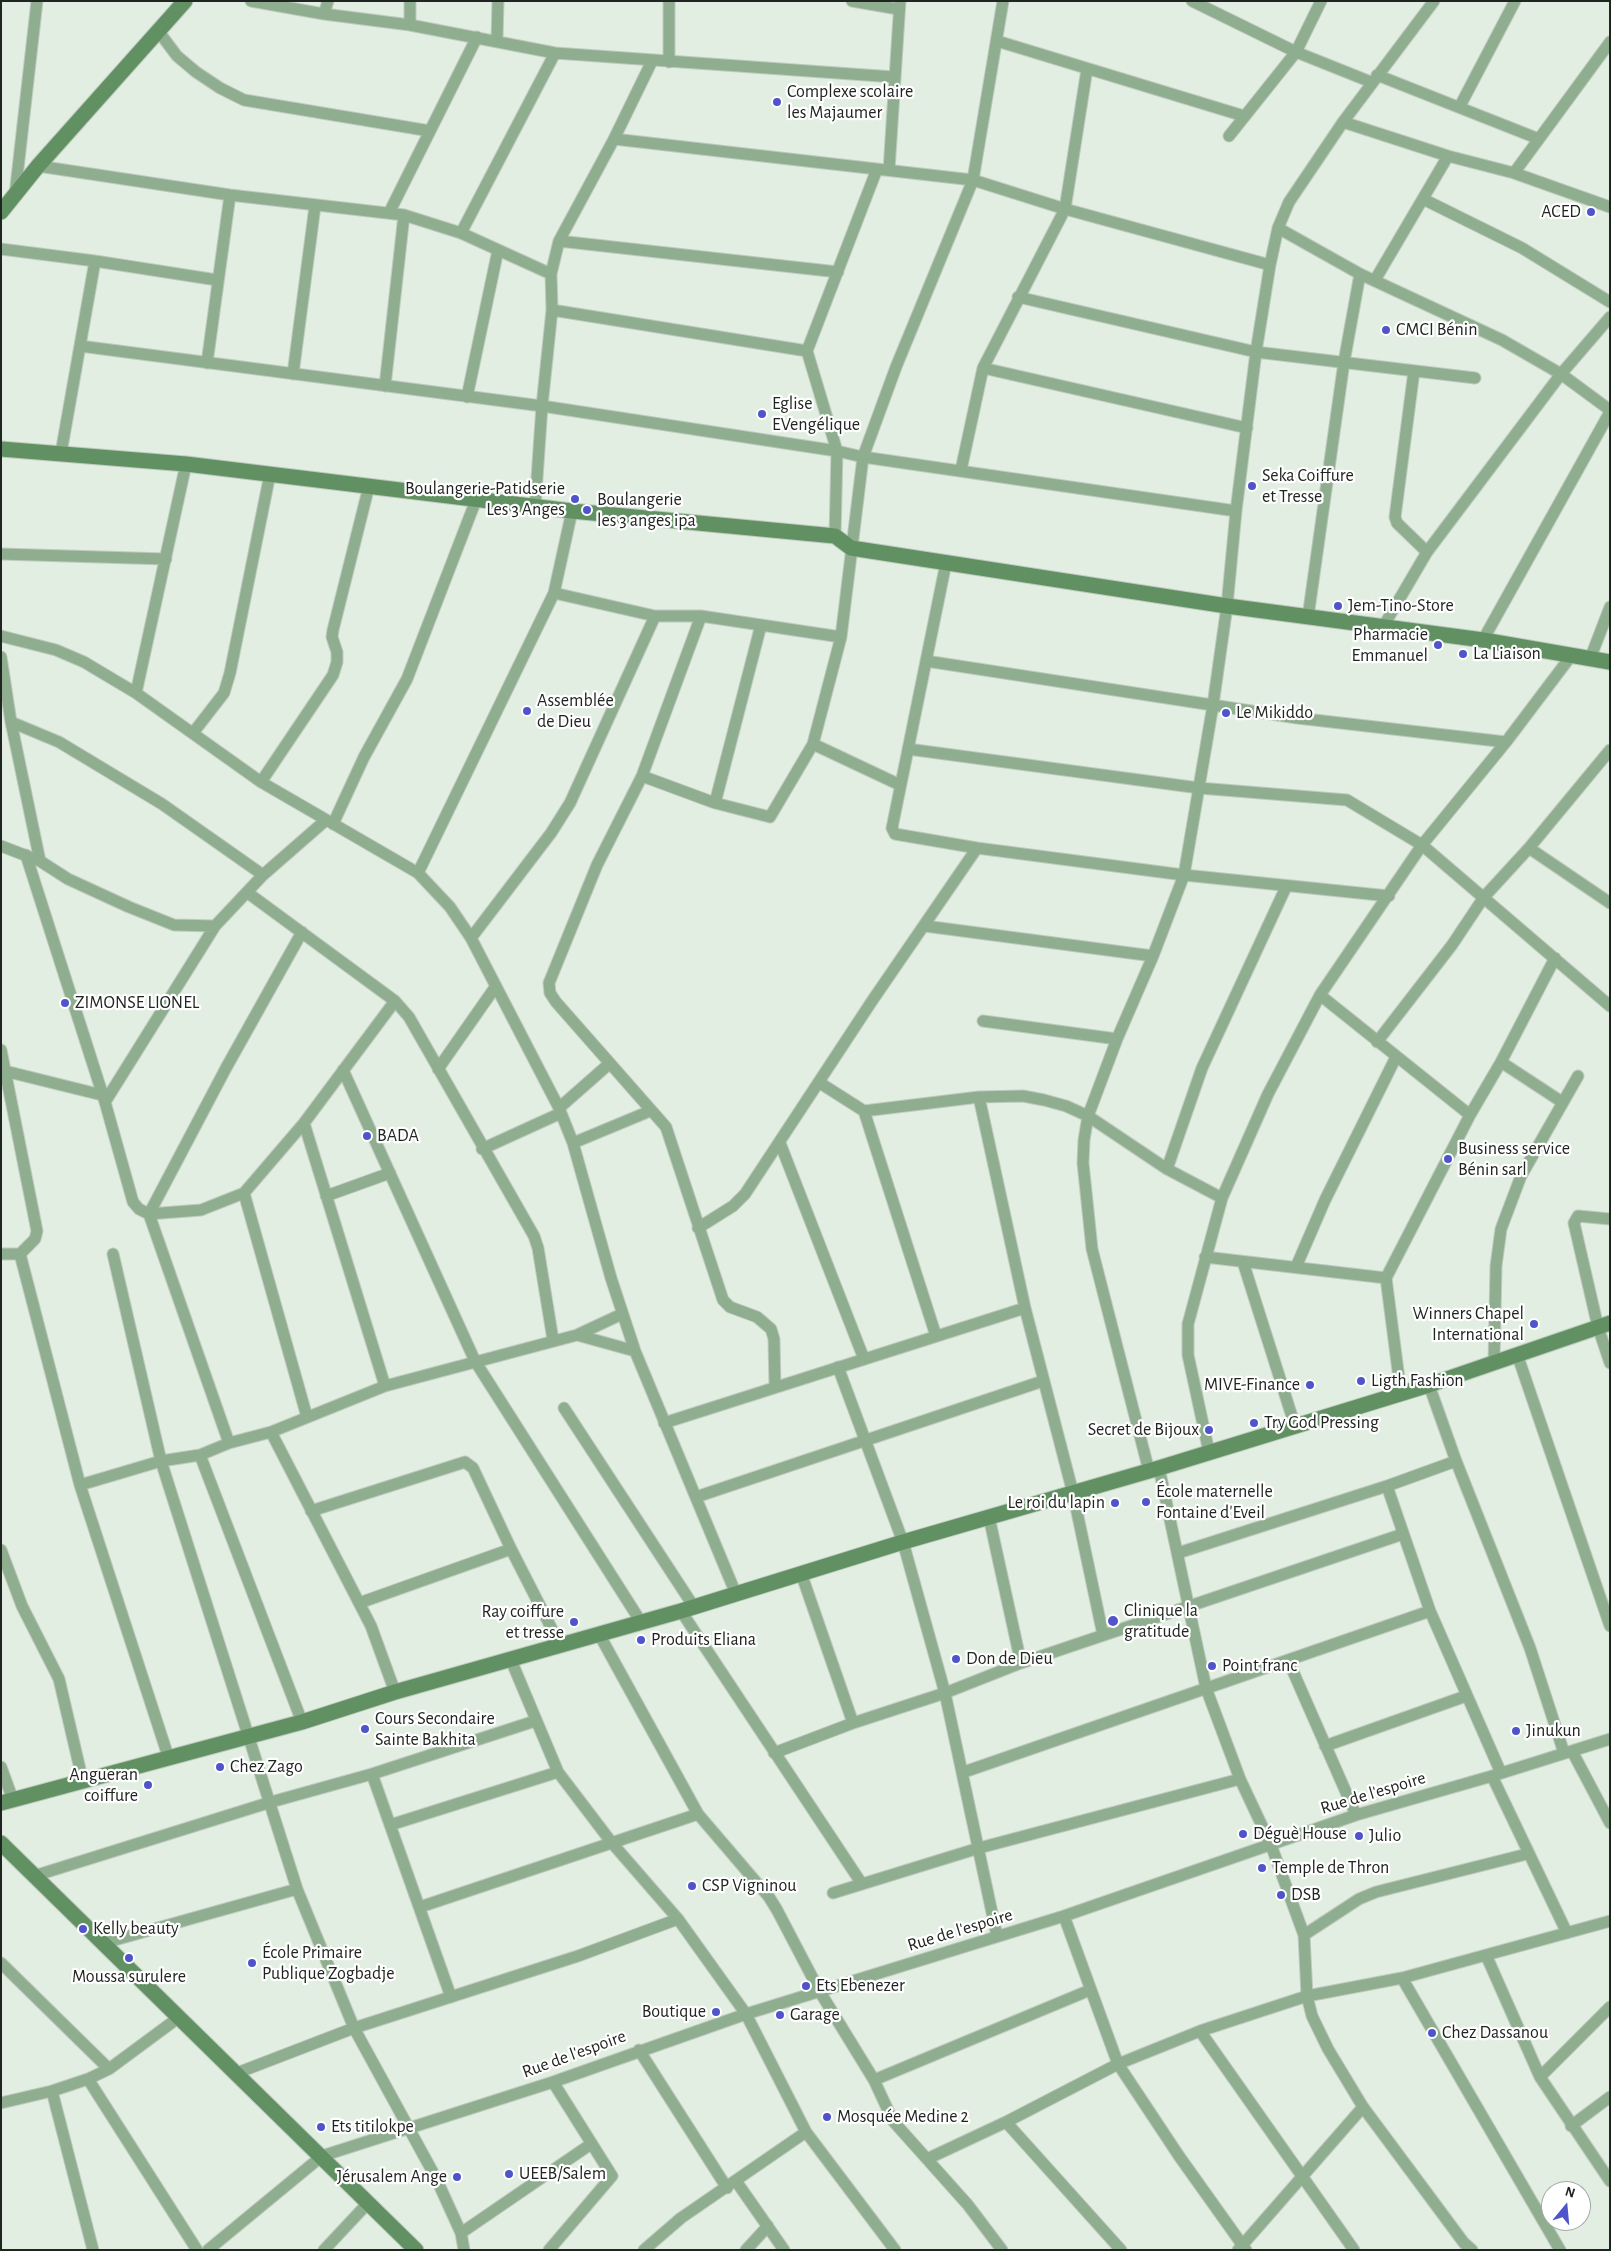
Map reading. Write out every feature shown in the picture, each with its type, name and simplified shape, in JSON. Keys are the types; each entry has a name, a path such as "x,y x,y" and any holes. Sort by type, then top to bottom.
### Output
{"main road":[{"path":"1,212 38,166 185,1"},
{"path":"1,449 186,464 535,507 835,536 850,548 1227,606 1483,640 1610,662"},
{"path":"7,1802 247,1738 395,1692 687,1609 903,1542 1154,1470 1429,1385 1604,1325"},
{"path":"1,1844 416,2250"}],"street":[{"path":"15,195 37,1"},
{"path":"252,1 477,37 555,53 894,77"},
{"path":"324,14 328,1"},
{"path":"410,1 410,26"},
{"path":"497,41 498,1"},
{"path":"669,1 669,62"},
{"path":"852,1 899,5 889,170"},
{"path":"642,776 715,803 770,817 813,744 841,637 850,548 863,457 896,367 973,180 1003,1"},
{"path":"1192,1 1296,52 1460,106 1539,139"},
{"path":"1229,136 1296,52 1321,1"},
{"path":"1434,1 1343,122 1289,202 1278,228 1256,352 1236,511 1227,606 1213,705 1184,875 1153,956 1117,1039 1088,1116 1083,1163 1092,1249 1178,1553 1206,1688 1240,1779 1271,1845 1304,1936 1307,1996 1312,2016 1328,2049 1363,2107 1465,2247"},
{"path":"1460,106 1515,1"},
{"path":"158,32 177,56 196,72 220,88 244,100 430,131"},
{"path":"389,213 477,37"},
{"path":"997,41 1244,116"},
{"path":"1514,173 1610,42"},
{"path":"461,233 555,53"},
{"path":"535,507 542,406 552,310 551,274 559,241 614,139 652,61"},
{"path":"961,470 983,368 1065,209 1087,68"},
{"path":"1343,122 1448,156 1514,173 1608,203"},
{"path":"614,139 973,180 1065,209 1270,265"},
{"path":"1375,280 1448,156"},
{"path":"38,166 230,195 404,216 461,233 551,274"},
{"path":"835,536 837,451 807,351 877,168"},
{"path":"207,363 230,195"},
{"path":"1423,199 1522,248 1610,302"},
{"path":"293,374 315,206"},
{"path":"385,386 404,216"},
{"path":"1278,228 1360,274 1470,323 1561,374 1610,411 1483,640"},
{"path":"559,241 838,272"},
{"path":"1,249 218,280"},
{"path":"467,397 498,250"},
{"path":"61,453 95,261"},
{"path":"1308,617 1344,362 1360,274"},
{"path":"1018,298 1256,352 1475,378"},
{"path":"552,310 807,351"},
{"path":"1383,627 1427,552 1561,374 1610,317"},
{"path":"80,346 542,406 837,451 863,457 1236,511"},
{"path":"983,368 1246,428"},
{"path":"1414,371 1395,517 1397,524 1427,552"},
{"path":"136,693 186,464"},
{"path":"193,734 224,694 270,474"},
{"path":"261,782 332,675 337,662 337,652 332,637 333,630 369,486"},
{"path":"103,1098 215,926 263,875 329,822 407,679 476,500"},
{"path":"418,873 554,593 572,511"},
{"path":"1,554 166,559"},
{"path":"946,563 892,828 895,834 977,848 1184,875 1389,896"},
{"path":"554,593 654,616 701,616 841,637"},
{"path":"1590,659 1610,607"},
{"path":"472,938 551,833 570,803 654,616"},
{"path":"701,616 642,776 597,865 549,984 550,993 556,1002 666,1127 722,1300 730,1307 757,1318 771,1329 774,1339 775,1387"},
{"path":"715,803 761,625"},
{"path":"1,636 56,650 84,662 136,693 261,782 418,873 450,907 472,938 560,1110 573,1143 622,1314 635,1351 736,1594"},
{"path":"1209,1452 1192,1378 1186,1339 1205,1257 1222,1198 1268,1094 1320,995 1422,845 1506,742 1571,656"},
{"path":"1,657 40,861"},
{"path":"926,661 1297,718 1506,742"},
{"path":"12,722 60,742 162,804 263,875"},
{"path":"813,744 900,786"},
{"path":"908,749 1199,788 1347,800 1422,845 1610,1006"},
{"path":"1377,1042 1452,945 1484,897 1529,848 1610,750"},
{"path":"1,846 40,861 77,883 174,925 215,926"},
{"path":"698,1228 739,1201 780,1143 872,1001 977,848"},
{"path":"1529,848 1610,903"},
{"path":"26,855 103,1098 133,1202 139,1209 150,1214 201,1210 244,1193 304,1124 395,1001"},
{"path":"1167,1169 1202,1068 1286,886"},
{"path":"248,893 395,1001 409,1017 482,1149 534,1236 538,1248 553,1340"},
{"path":"925,926 1153,956"},
{"path":"228,1443 150,1214 226,1068 302,932"},
{"path":"1401,1394 1386,1278 1470,1115 1501,1062 1555,958"},
{"path":"438,1069 496,986"},
{"path":"1320,995 1470,1115"},
{"path":"983,1021 1117,1039"},
{"path":"1,1050 37,1230 35,1239 20,1254 1,1254"},
{"path":"1296,1267 1328,1192 1396,1057"},
{"path":"1501,1062 1562,1102"},
{"path":"482,1149 560,1110 609,1064"},
{"path":"344,1070 475,1361 641,1622"},
{"path":"4,1071 103,1098"},
{"path":"1494,1362 1496,1266 1501,1228 1521,1176 1578,1076"},
{"path":"820,1083 864,1111 979,1097 1023,1096 1066,1106 1088,1116 1167,1169 1222,1198"},
{"path":"979,1097 1025,1308 1073,1493 1103,1635"},
{"path":"573,1143 650,1111"},
{"path":"864,1111 936,1336"},
{"path":"304,1124 385,1386"},
{"path":"780,1143 864,1359"},
{"path":"326,1196 390,1173"},
{"path":"244,1193 307,1418"},
{"path":"1610,1219 1578,1216 1574,1223 1604,1325 1610,1364"},
{"path":"20,1254 80,1485 168,1759"},
{"path":"112,1254 161,1461 247,1738 271,1802 297,1889 354,2028 411,2129 461,2233 464,2250"},
{"path":"1205,1257 1386,1278"},
{"path":"1243,1262 1295,1426"},
{"path":"664,1423 1025,1308"},
{"path":"80,1485 161,1461 200,1455 228,1443 271,1432 385,1386 577,1335 622,1314"},
{"path":"577,1335 635,1351"},
{"path":"1517,1354 1610,1626"},
{"path":"838,1367 903,1542 945,1693 964,1772 997,1936"},
{"path":"696,1497 1043,1381"},
{"path":"1429,1385 1456,1461 1527,1640 1568,1752 1610,1823"},
{"path":"564,1408 774,1753 862,1884"},
{"path":"271,1432 371,1626 395,1692"},
{"path":"200,1455 302,1722"},
{"path":"311,1511 463,1461 474,1468 511,1549 560,1645"},
{"path":"1178,1553 1388,1486 1456,1461"},
{"path":"1388,1486 1430,1611 1466,1696 1527,1854 1567,1933"},
{"path":"989,1517 1021,1663"},
{"path":"774,1753 853,1723 945,1693 1021,1663 1403,1534"},
{"path":"359,1603 511,1549"},
{"path":"1,1550 22,1606 59,1679 83,1782"},
{"path":"801,1573 853,1723"},
{"path":"964,1772 1430,1611"},
{"path":"599,1634 698,1814 769,1897 820,1992 874,2080 893,2121 968,2205 1002,2250"},
{"path":"511,1660 558,1772 612,1843 678,1919 746,2014 806,2132 895,2250"},
{"path":"1288,1660 1356,1815"},
{"path":"1325,1746 1466,1696"},
{"path":"34,1876 271,1802 372,1774 535,1721"},
{"name":"Rue de l'espoire","path":"322,2156 553,2082 639,2050 746,2014 1064,1916 1356,1815 1496,1775 1610,1739"},
{"path":"1,1767 7,1802"},
{"path":"390,1825 558,1772"},
{"path":"372,1774 451,1997"},
{"path":"833,1893 979,1848 1240,1779"},
{"path":"420,1907 698,1814"},
{"path":"1304,1936 1359,1899 1376,1892 1527,1854"},
{"path":"104,1943 297,1889"},
{"path":"1064,1916 1118,2064 1242,2248 1302,2174 1363,2107"},
{"path":"237,2073 354,2028 578,1956 678,1919"},
{"path":"927,2159 1006,2122 1118,2064 1200,2031 1307,1996 1402,1978 1610,1921"},
{"path":"1486,1955 1540,2077 1571,2126 1610,2181"},
{"path":"1,1963 109,2069"},
{"path":"1402,1978 1560,2250"},
{"path":"874,2080 1090,1990"},
{"path":"1540,2077 1610,2007"},
{"path":"1,2103 52,2091 88,2079 109,2069 178,2018"},
{"path":"1200,2031 1354,2250"},
{"path":"639,2050 732,2184 768,2226 784,2250"},
{"path":"88,2079 197,2250"},
{"path":"549,2250 611,2178 611,2172 591,2144 553,2082"},
{"path":"52,2091 93,2250"},
{"path":"1571,2126 1610,2097"},
{"path":"1006,2122 1121,2250"},
{"path":"644,2250 680,2218 806,2132"},
{"path":"461,2233 591,2144"},
{"path":"208,2250 322,2156"},
{"path":"324,2250 368,2203"},
{"path":"746,2250 768,2226"}],"place":[{"name":"Complexe scolaire les Majaumer","path":"777,102"},
{"name":"ACED","path":"1591,212"},
{"name":"CMCI Bénin","path":"1386,330"},
{"name":"Eglise EVengélique","path":"762,414"},
{"name":"Seka Coiffure et Tresse","path":"1252,486"},
{"name":"Boulangerie-Patidserie Les 3 Anges","path":"575,499"},
{"name":"Boulangerie les 3 anges ipa","path":"587,510"},
{"name":"Jem-Tino-Store","path":"1338,606"},
{"name":"Pharmacie Emmanuel","path":"1438,645"},
{"name":"La Liaison","path":"1463,654"},
{"name":"Assemblée de Dieu","path":"527,711"},
{"name":"Le Mikiddo","path":"1226,713"},
{"name":"ZIMONSE LIONEL","path":"65,1003"},
{"name":"BADA","path":"367,1136"},
{"name":"Business service Bénin sarl","path":"1448,1159"},
{"name":"Winners Chapel International","path":"1534,1324"},
{"name":"Ligth Fashion","path":"1361,1381"},
{"name":"MIVE-Finance","path":"1310,1385"},
{"name":"Try God Pressing","path":"1254,1423"},
{"name":"Secret de Bijoux","path":"1209,1430"},
{"name":"École maternelle Fontaine d'Eveil","path":"1146,1502"},
{"name":"Le roi du lapin","path":"1115,1503"},
{"name":"Clinique la gratitude","path":"1113,1621"},
{"name":"Ray coiffure et tresse","path":"574,1622"},
{"name":"Produits Eliana","path":"641,1640"},
{"name":"Don de Dieu","path":"956,1659"},
{"name":"Point franc","path":"1212,1666"},
{"name":"Cours Secondaire Sainte Bakhita","path":"365,1729"},
{"name":"Jinukun","path":"1516,1731"},
{"name":"Chez Zago","path":"220,1767"},
{"name":"Angueran coiffure","path":"148,1785"},
{"name":"Déguè House","path":"1243,1834"},
{"name":"Julio","path":"1359,1836"},
{"name":"Temple de Thron","path":"1262,1868"},
{"name":"CSP Vigninou","path":"692,1886"},
{"name":"DSB","path":"1281,1895"},
{"name":"Kelly beauty","path":"83,1929"},
{"name":"Moussa surulere","path":"129,1958"},
{"name":"École Primaire Publique Zogbadje","path":"252,1963"},
{"name":"Ets Ebenezer","path":"806,1986"},
{"name":"Boutique","path":"716,2012"},
{"name":"Garage","path":"780,2015"},
{"name":"Chez Dassanou","path":"1432,2033"},
{"name":"Mosquée Medine 2","path":"827,2117"},
{"name":"Ets titilokpe","path":"321,2127"},
{"name":"UEEB/Salem","path":"509,2174"},
{"name":"Jérusalem Ange","path":"457,2177"}]}
